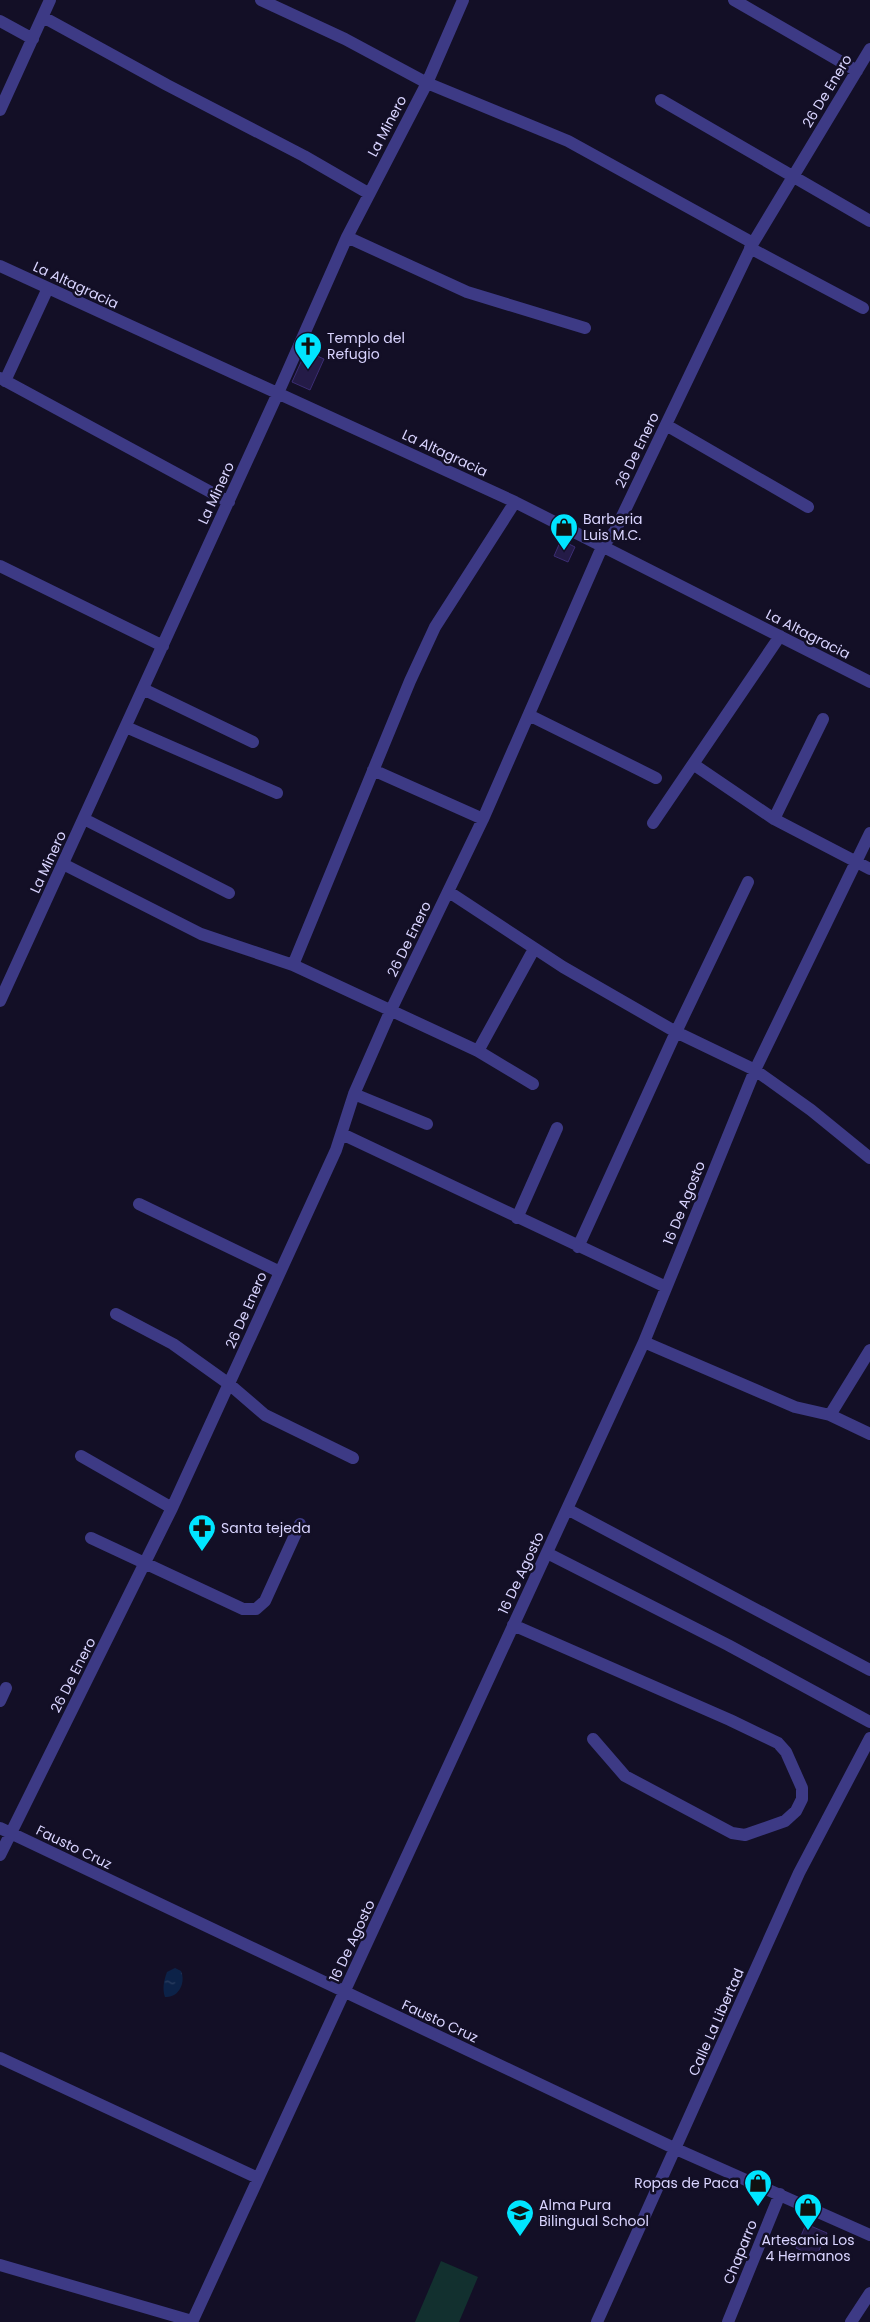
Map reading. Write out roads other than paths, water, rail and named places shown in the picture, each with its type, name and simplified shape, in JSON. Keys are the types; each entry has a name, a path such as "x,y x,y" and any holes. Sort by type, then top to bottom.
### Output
{"street":[{"path":"0,110 50,0"},
{"path":"261,0 346,39 427,83 568,141 863,308"},
{"name":"La Minero","path":"0,1001 278,393 347,237 368,193 427,83 463,0"},
{"path":"734,0 857,71"},
{"path":"43,16 167,85 304,156 368,193"},
{"path":"0,21 33,39"},
{"name":"26 De Enero","path":"0,1855 5,1830 145,1564 172,1508 342,1134 354,1094 390,1012 483,819 602,547 615,531 752,246 870,49"},
{"path":"661,100 870,221"},
{"path":"347,237 467,292 585,328"},
{"name":"La Altagracia","path":"0,266 515,502 870,682"},
{"path":"48,288 2,380 228,502"},
{"path":"666,424 808,507"},
{"path":"293,965 410,681 435,628 515,502"},
{"path":"0,566 163,646"},
{"path":"653,823 780,636"},
{"path":"143,689 253,742"},
{"path":"529,715 656,778"},
{"path":"774,818 823,719"},
{"path":"126,727 277,793"},
{"path":"693,764 774,818 870,869"},
{"path":"373,770 483,819"},
{"path":"84,818 229,893"},
{"name":"16 De Agosto","path":"192,2322 644,1342 756,1070 870,833"},
{"path":"63,864 201,934 293,965 390,1012 478,1051 533,1084"},
{"path":"578,1247 676,1032 748,882"},
{"path":"449,892 534,949 676,1032 756,1070 811,1110 870,1158"},
{"path":"478,1051 534,949"},
{"path":"354,1094 427,1124"},
{"path":"517,1218 557,1128"},
{"path":"342,1134 666,1287"},
{"path":"139,1204 280,1272"},
{"path":"116,1314 173,1344 229,1384 265,1415 353,1458"},
{"path":"644,1342 794,1407 830,1415 870,1434"},
{"path":"830,1415 870,1350"},
{"path":"81,1456 172,1508"},
{"path":"567,1509 870,1670"},
{"path":"91,1538 243,1609 256,1609 264,1601 300,1524"},
{"path":"547,1553 728,1645 870,1722"},
{"path":"514,1625 778,1743 786,1752 802,1788 802,1799 796,1811 785,1821 745,1835 732,1833 625,1776 593,1740"},
{"path":"0,1701 6,1688"},
{"name":"Calle La Libertad","path":"596,2322 800,1873 866,1755 870,1738"},
{"name":"Fausto Cruz","path":"5,1830 676,2149 870,2234"},
{"path":"0,2058 258,2178"},
{"name":"Chaparro","path":"728,2322 780,2194"},
{"path":"0,2264 192,2322"},
{"path":"852,2322 870,2293"}],"water":[{"path":"175,1968 181,1971 182,1984 178,1992 170,1997 165,1997 164,1981 167,1972"}],"place":[{"name":"Templo del Refugio","path":"308,370"},
{"name":"Barberia Luis M.C.","path":"564,551"},
{"name":"Santa tejeda","path":"202,1552"},
{"name":"Ropas de Paca","path":"758,2207"},
{"name":"Artesania Los 4 Hermanos","path":"808,2231"},
{"name":"Alma Pura Bilingual School","path":"520,2237"}]}
